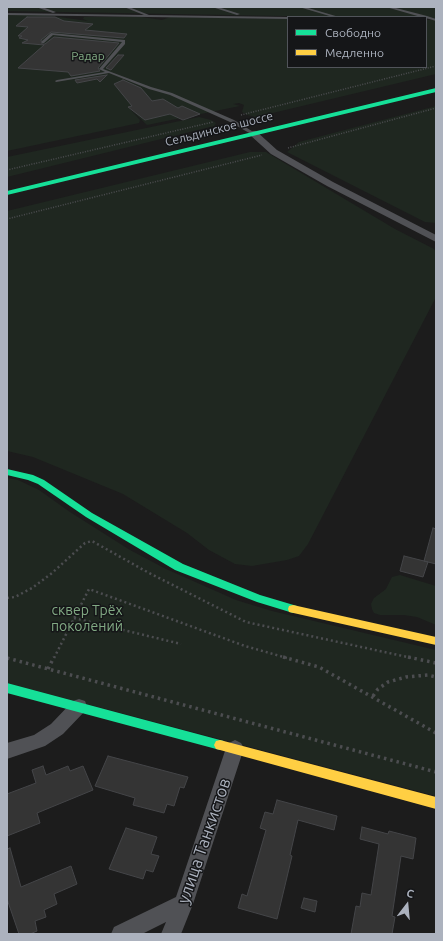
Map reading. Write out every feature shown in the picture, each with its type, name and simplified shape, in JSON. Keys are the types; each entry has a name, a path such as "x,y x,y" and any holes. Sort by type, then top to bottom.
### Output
{"street":[{"name":"Сельдинское шоссе","path":"7,193 436,90"},
{"path":"253,133 274,152 330,184 436,239"},
{"path":"7,472 30,477 41,482 89,515 139,545 179,567 218,583 257,598 296,610 436,641"},
{"path":"7,688 79,706 436,803"},
{"path":"7,751 39,741 57,729 79,706"},
{"name":"улица Танкистов","path":"171,934 183,904 235,748"},
{"path":"121,934 183,904"}],"lane":[{"path":"38,7 62,15"},
{"path":"126,7 148,16"},
{"path":"214,7 248,17"},
{"path":"301,7 333,16"},
{"path":"388,7 419,16"},
{"path":"7,14 287,18"},
{"path":"43,42 52,34 124,41 124,43 101,69 107,73 171,94 232,120 253,133"},
{"path":"58,80 107,73"}],"path":[{"path":"7,219 274,152 436,108"},
{"path":"7,598 15,597 32,588 52,573 85,543 92,541 149,573 246,622 436,663"},
{"path":"48,669 88,589 245,646 319,667 373,696 436,733"},
{"path":"74,618 181,644"},
{"path":"7,658 436,772"},
{"path":"373,696 388,682 428,675 436,677"}],"green space":[{"path":"7,7 436,7 436,19 427,19 427,16 287,16 7,11"},
{"name":"Радар","path":"7,13 45,15 88,21 83,19 84,17 142,17 162,20 170,17 287,19 287,68 427,68 427,20 436,20 436,74 256,117 242,112 244,105 239,103 233,104 240,106 147,125 128,107 140,120 139,123 7,151"},
{"path":"436,106 436,223 425,222 287,152 299,142"},
{"path":"199,117 216,123 214,126 7,177 7,157"},
{"path":"250,152 266,152 395,229 434,249 436,252 436,297 308,544 299,556 287,560 252,566 235,564 209,550 187,533 123,494 33,457 7,451 7,211"},
{"name":"сквер Трёх поколений","path":"7,478 18,480 39,490 70,512 130,550 166,569 236,600 272,611 436,650 436,796 7,683"},
{"path":"400,575 436,586 436,625 417,617 404,615 380,615 374,613 371,604 374,598 386,589 392,577"}],"building":[{"path":"27,17 55,17 64,21 93,24 85,30 127,34 124,38 51,32 41,40 42,44 45,44 54,37 119,43 98,68 100,71 71,76 68,72 18,68 44,45 22,43 28,40 19,38 22,36 18,36 28,27 16,26"},
{"path":"118,55 124,55 111,70 106,68"},
{"path":"107,75 100,82 97,79 77,83 75,80"},
{"path":"123,80 141,88 152,101 163,99 178,108 182,106 200,114 183,120 170,114 145,120 128,107 132,106 114,84"},
{"path":"433,528 436,529 436,564 424,561"},
{"path":"404,556 428,562 423,577 400,571"},
{"path":"108,756 188,777 184,788 180,787 174,806 167,804 164,813 133,805 135,798 95,786"},
{"path":"43,766 46,775 68,766 70,771 83,766 93,790 37,813 40,823 7,836 7,794 36,783 32,770"},
{"path":"277,800 337,816 334,830 298,820 290,855 292,856 277,919 238,908 242,894 247,896 266,830 260,828 265,812 273,814"},
{"path":"362,827 388,834 389,831 416,838 413,859 401,856 392,916 395,917 392,934 351,934 356,906 360,907 362,893 371,895 379,844 360,839"},
{"path":"126,828 157,837 151,854 159,856 153,872 146,870 143,879 109,869"},
{"path":"10,848 21,887 71,866 77,884 54,894 57,904 44,910 46,917 35,921 37,931 30,934 19,934 7,899 7,849"},
{"path":"304,898 317,901 315,912 301,908"}],"traffic: fast":[{"path":"7,193 436,90"},
{"path":"7,472 30,477 41,482 89,515 179,567 257,598 293,609"},
{"path":"7,688 220,745"}],"traffic: slow":[{"path":"293,609 436,641"},
{"path":"220,745 436,803"}]}
